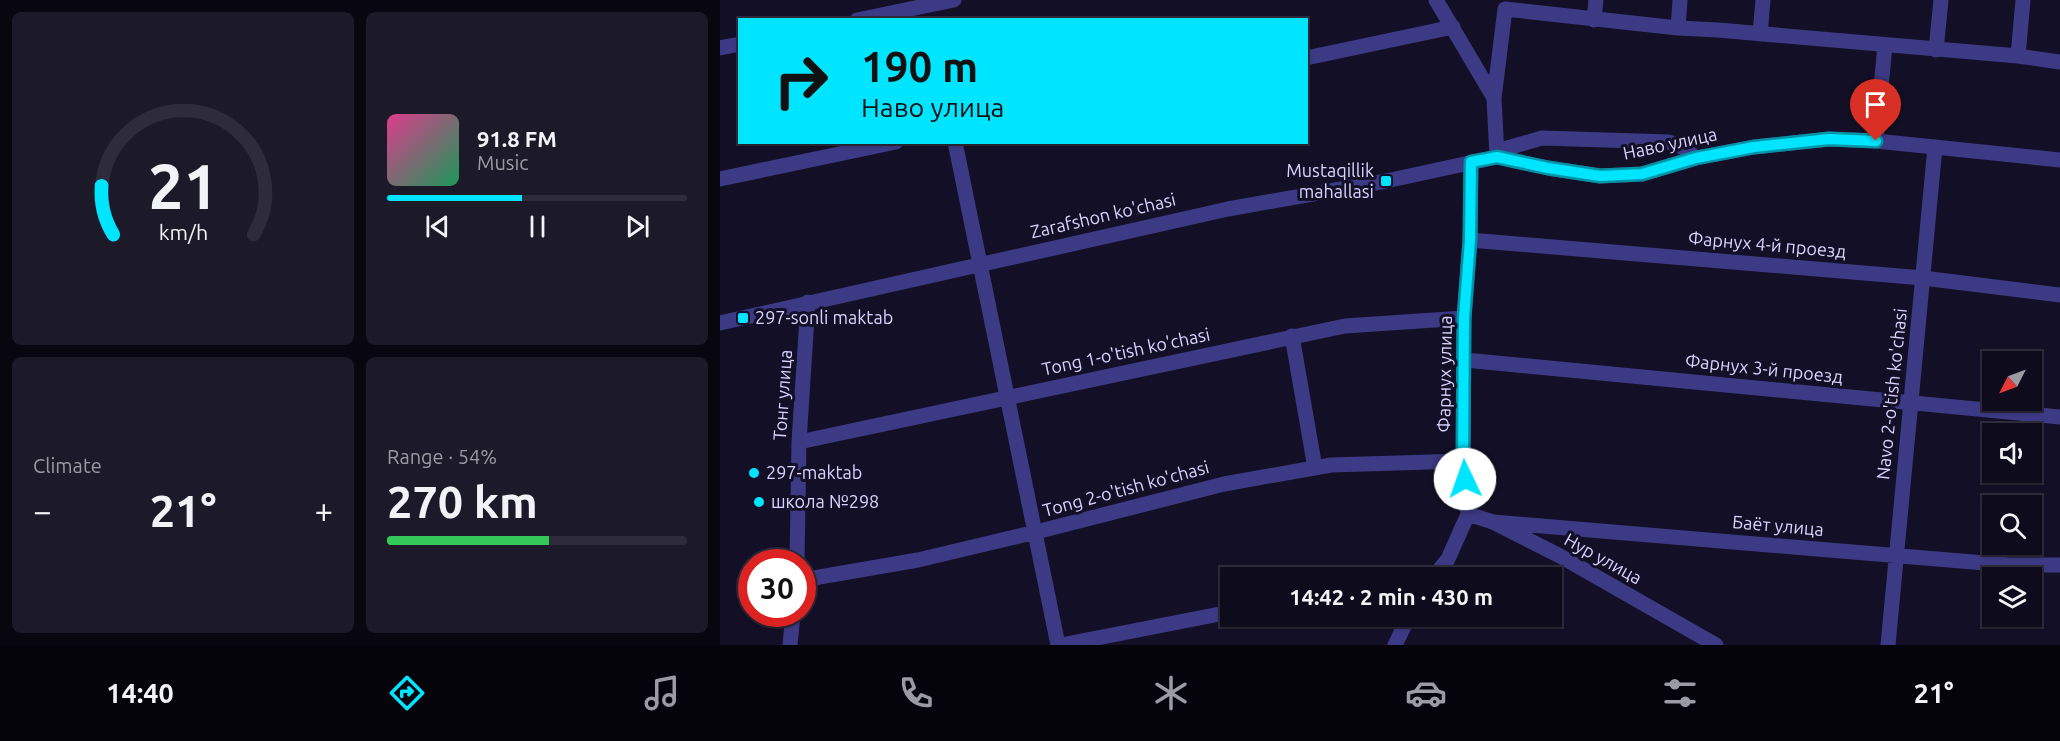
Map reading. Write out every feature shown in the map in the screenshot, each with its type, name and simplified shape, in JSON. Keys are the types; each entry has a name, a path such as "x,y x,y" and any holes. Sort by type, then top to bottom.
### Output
{"street":[{"path":"869,18 927,8 954,0"},
{"path":"1436,0 1494,98"},
{"path":"1594,20 1596,0"},
{"path":"1678,28 1680,0"},
{"path":"1760,34 1763,0"},
{"path":"1936,50 1941,0"},
{"path":"2018,56 2023,0"},
{"path":"1497,154 1494,98 1506,5 1594,20 2018,56 2060,62"},
{"path":"1308,58 1453,27"},
{"path":"720,48 738,44"},
{"path":"1876,141 1885,45"},
{"name":"Zarafshon ko'chasi","path":"720,323 1228,209 1386,181 1471,162 1542,138 1669,142 1684,148 1696,158"},
{"name":"Наво улица","path":"1497,154 1548,168 1600,176 1642,174 1696,158 1754,147 1829,139 1876,141 2060,160"},
{"path":"720,179 886,144"},
{"path":"956,144 979,264 1060,645 1220,614"},
{"name":"Navo 2-o'tish ko'chasi","path":"1888,645 1935,147"},
{"name":"Фарнух улица","path":"1468,514 1463,461 1464,318 1470,240 1471,162"},
{"name":"Фарнух 4-й проезд","path":"1470,240 1923,278 2060,295"},
{"name":"Тонг улица","path":"797,549 799,442 808,303"},
{"name":"Tong 1-o'tish ko'chasi","path":"799,442 1345,326 1464,318"},
{"path":"1292,336 1315,468"},
{"name":"Фарнух 3-й проезд","path":"1465,360 2060,417"},
{"name":"Tong 2-o'tish ko'chasi","path":"816,578 918,560 1224,484 1331,465 1463,461"},
{"path":"1442,567 1448,559 1468,514"},
{"name":"Нур улица","path":"1468,514 1493,522 1560,556 1716,645"},
{"name":"Баёт улица","path":"1493,522 2009,565 2060,565"},
{"path":"790,645 792,627"},
{"path":"1395,645 1404,627"}],"place":[{"name":"Mustaqillik mahallasi","path":"1386,181"},
{"name":"297-sonli maktab","path":"743,318"},
{"name":"297-maktab","path":"754,473"},
{"name":"школа №298","path":"759,502"}],"route":[{"path":"1465,479 1463,461 1464,318 1470,240 1471,162 1497,157 1600,176 1642,174 1696,158 1754,147 1829,139 1876,141"}]}
